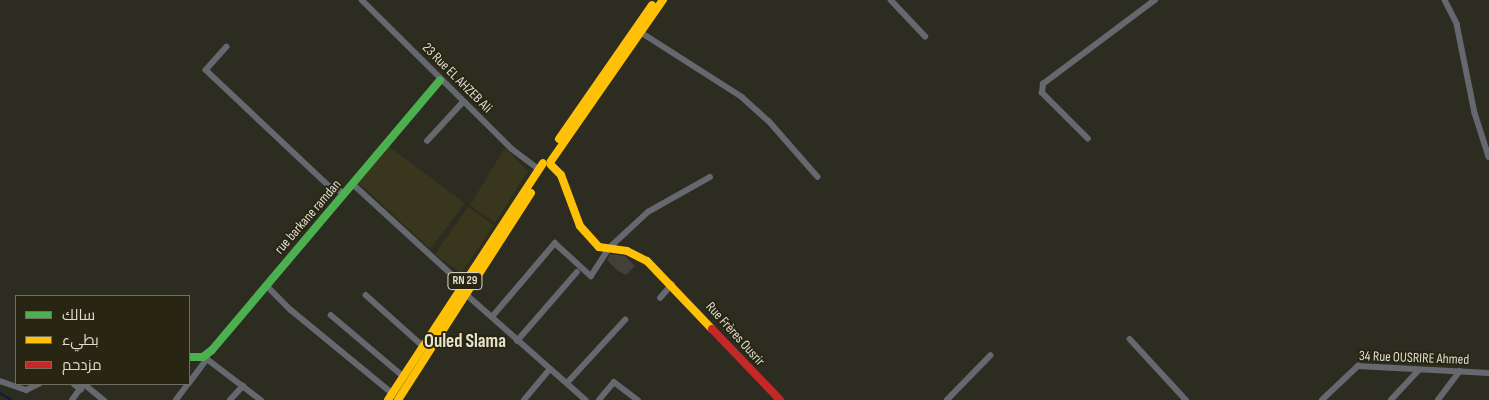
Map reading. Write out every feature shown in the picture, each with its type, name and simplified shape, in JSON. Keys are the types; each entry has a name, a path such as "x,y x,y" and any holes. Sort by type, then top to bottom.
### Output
{"main road":[{"name":"RN 29","path":"393,398 403,376 462,284 546,164 656,0"},
{"name":"RN 29","path":"393,398 466,294 546,164 642,33 663,0"},
{"name":"rue barkane ramdan","path":"190,358 203,358 212,350 440,80"},
{"name":"Rue Frères Ousrir","path":"546,164 561,175 580,226 599,246 627,251 647,261 672,284 780,400"}],"street":[{"name":"23 Rue EL AHZEB Ali","path":"362,0 440,80 523,159 546,164"},
{"path":"890,0 925,36"},
{"path":"1088,139 1042,93 1043,84 1155,0"},
{"path":"1445,0 1457,24 1475,113 1489,157"},
{"path":"642,33 742,97 769,120 818,177"},
{"path":"227,47 206,70 329,186 345,193"},
{"path":"427,141 463,102"},
{"path":"492,317 555,243 591,276 609,248 648,212 710,177"},
{"path":"352,184 462,284"},
{"path":"517,341 577,272"},
{"path":"660,298 672,284"},
{"path":"266,285 393,398"},
{"path":"466,294 586,400"},
{"path":"366,295 423,346"},
{"path":"331,315 403,376"},
{"path":"567,383 625,320"},
{"path":"1130,339 1186,400"},
{"path":"947,400 990,356"},
{"path":"190,383 207,360 261,400"},
{"name":"34 Rue OUSRIRE Ahmed","path":"1322,400 1354,368 1489,373"},
{"path":"524,400 550,369"},
{"path":"1392,400 1419,370"},
{"path":"1438,400 1460,371"},
{"path":"0,381 26,390 37,385"},
{"path":"599,400 614,382 638,400"},
{"path":"176,400 188,385"},
{"path":"72,400 83,386 104,400"},
{"path":"230,400 243,386"}],"shaded area":[{"path":"388,146 465,203 430,249 357,181"},
{"path":"505,148 528,171 495,223 470,205"},
{"path":"468,207 494,225 461,273 435,255"}],"building":[{"path":"610,254 625,256 635,266 626,275 618,271 607,260"}],"waterway":[{"path":"0,393 11,400"}],"traffic: fast":[{"path":"190,357 203,357 212,350 440,80"}],"traffic: slow":[{"path":"551,161 663,0"},
{"path":"559,139 652,5"},
{"path":"388,400 543,163"},
{"path":"551,165 561,175 580,226 599,247 627,251 647,261 712,329"},
{"path":"398,400 531,193"}],"traffic: jam":[{"path":"712,329 780,400"}],"district":[{"name":"Ouled Slama","path":"465,342"}]}
